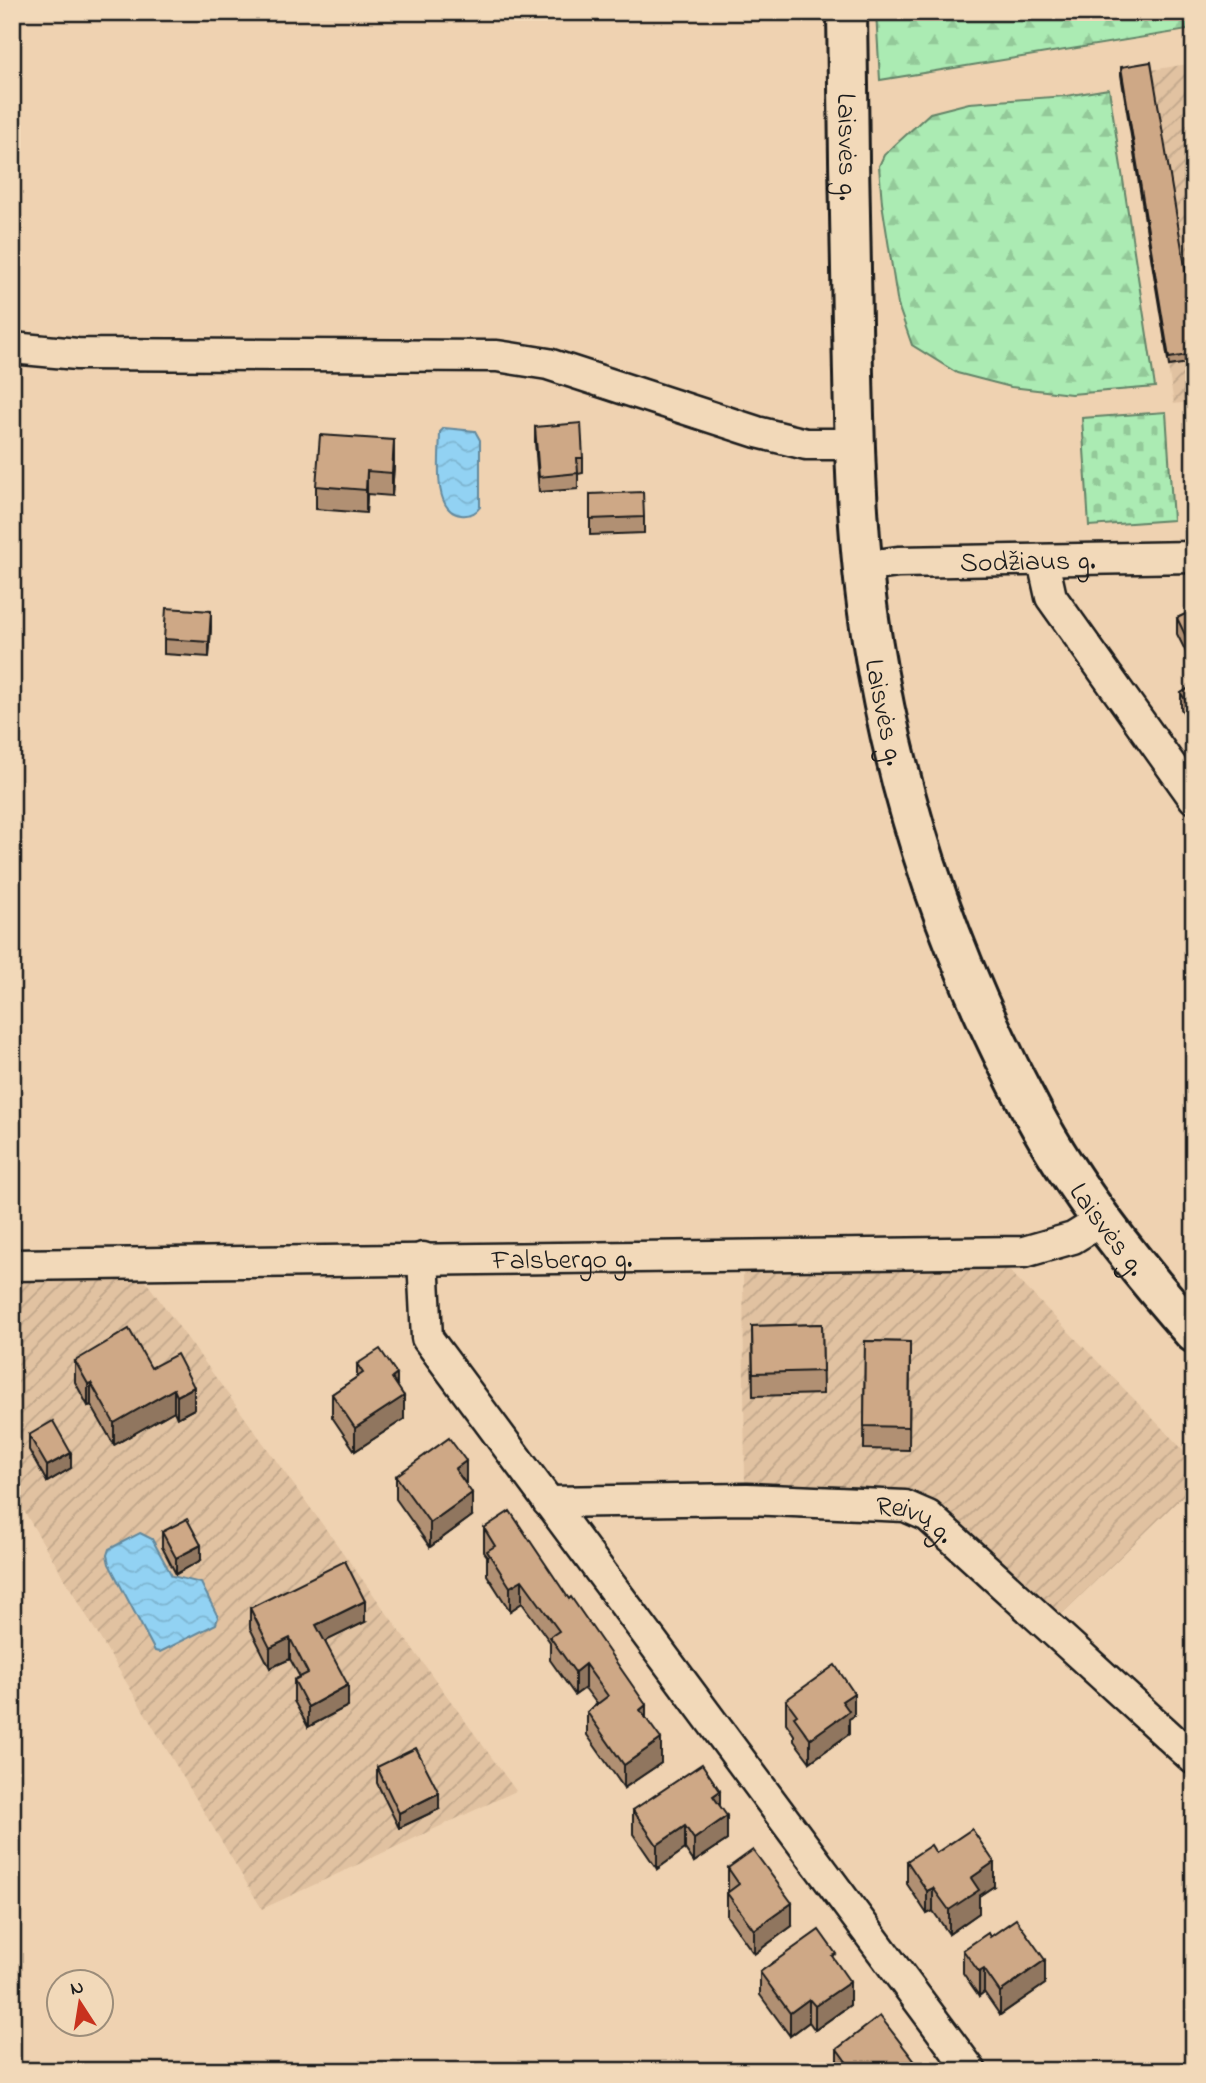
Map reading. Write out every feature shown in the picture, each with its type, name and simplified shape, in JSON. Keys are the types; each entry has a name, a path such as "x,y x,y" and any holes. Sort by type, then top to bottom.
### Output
{"main road":[{"name":"Laisvės g.","path":"847,12 855,444 862,567 889,730 920,848 941,909 975,993 1032,1112 1067,1170 1102,1220 1194,1333"}],"street":[{"path":"12,348 77,354 498,356 548,364 757,432 806,444 855,444"},
{"name":"Sodžiaus g.","path":"862,567 898,562 1194,557"},
{"path":"1043,561 1051,597 1194,798"},
{"name":"Falsbergo g.","path":"12,1265 1024,1252 1073,1238 1102,1220"},
{"path":"423,1258 427,1338 971,2071"},
{"name":"Reivų g.","path":"548,1502 747,1499 905,1506 928,1516 1194,1759"}],"shaded area":[{"path":"1194,63 1194,442 1188,402 1174,404 1121,75"},
{"path":"1007,1268 1194,1461 1194,1485 1058,1618 911,1497 745,1490 743,1269"},
{"path":"142,1276 516,1791 262,1909 12,1491 12,1279"}],"green space":[{"path":"876,12 1194,12 1194,29 880,80"},
{"path":"1109,89 1155,387 1071,394 1011,387 957,373 912,345 898,305 882,203 879,166 884,155 930,113 969,103 1066,96"},
{"path":"1166,412 1173,520 1089,526 1082,418"}],"water":[{"path":"444,428 475,431 480,440 480,507 470,514 461,515 451,511 441,493 440,432"},
{"path":"140,1533 152,1539 172,1576 201,1583 218,1617 216,1624 160,1652 155,1651 109,1564 107,1555 109,1549"}],"building":[{"path":"1151,62 1194,321 1194,354 1169,358 1121,67"},
{"path":"581,423 583,458 577,458 578,473 539,477 535,427"},
{"path":"320,435 394,440 392,473 367,471 366,490 316,486"},
{"path":"643,492 644,517 590,519 590,494"},
{"path":"166,608 211,611 209,642 164,639"},
{"path":"1194,610 1194,653 1177,618"},
{"path":"1194,685 1194,714 1181,693"},
{"path":"822,1324 823,1371 753,1373 752,1326"},
{"path":"129,1329 151,1368 177,1354 194,1387 177,1396 174,1389 114,1423 75,1361"},
{"path":"865,1341 910,1342 909,1427 864,1426"},
{"path":"380,1349 397,1374 392,1378 404,1396 355,1428 332,1394 363,1373 357,1364"},
{"path":"53,1421 71,1453 47,1466 29,1435"},
{"path":"449,1438 466,1461 455,1469 472,1493 430,1523 396,1476"},
{"path":"510,1511 569,1599 571,1597 646,1705 640,1710 661,1739 624,1765 587,1712 608,1696 585,1664 575,1672 550,1637 559,1631 522,1580 510,1587 487,1551 495,1546 484,1528"},
{"path":"187,1519 201,1545 176,1558 162,1532"},
{"path":"345,1561 365,1601 316,1625 348,1685 308,1707 294,1680 308,1673 290,1638 270,1648 250,1608"},
{"path":"835,1665 854,1693 842,1701 849,1711 810,1739 786,1700"},
{"path":"416,1748 439,1793 399,1813 377,1767"},
{"path":"702,1764 720,1791 713,1796 727,1816 694,1839 685,1826 657,1845 633,1810"},
{"path":"972,1829 994,1862 971,1878 979,1890 949,1910 933,1888 927,1891 907,1861 931,1845 936,1853"},
{"path":"753,1850 792,1903 754,1930 727,1893 739,1884 728,1868"},
{"path":"1016,1919 1045,1960 1000,1992 984,1969 979,1972 963,1950 988,1933 990,1937"},
{"path":"819,1930 836,1954 832,1956 850,1982 815,2006 809,1999 790,2013 760,1972"},
{"path":"880,2016 916,2063 906,2071 853,2071 837,2049"}]}
